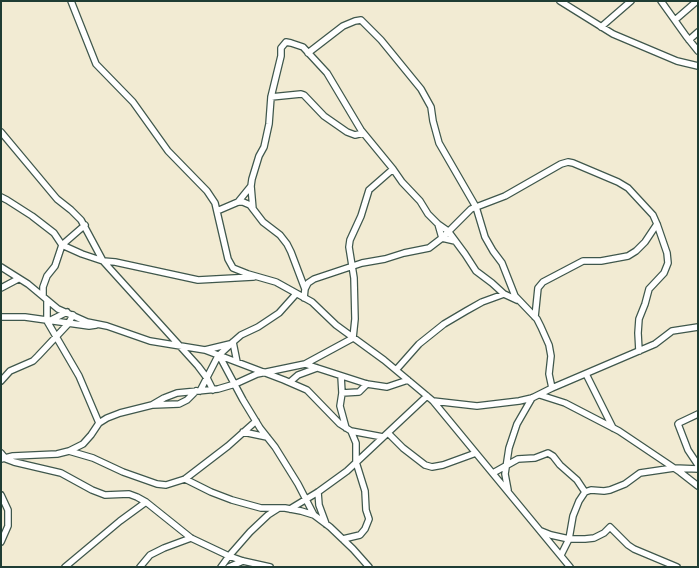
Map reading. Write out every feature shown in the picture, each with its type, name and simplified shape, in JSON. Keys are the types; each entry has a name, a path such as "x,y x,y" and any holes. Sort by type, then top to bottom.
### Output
{"street":[{"path":"71,1 96,64 134,102 168,151 207,191 215,203 228,259 233,268 276,282 312,302 336,325 384,360 433,401 570,567"},
{"path":"560,1 567,3 613,34 677,62 698,66"},
{"path":"601,26 631,1"},
{"path":"661,1 698,51"},
{"path":"675,20 697,1"},
{"path":"308,53 324,42 339,28 355,21 362,20 381,40 421,89 431,107 433,122 439,143 476,207 485,237 502,263 508,293"},
{"path":"689,40 698,32"},
{"path":"253,209 251,186 259,156 264,147 269,124 271,97 281,56 281,48 286,42 291,43 302,47 327,73 363,133 402,182 420,201 428,214 448,231 476,271 520,302 535,317 541,326 549,345 551,356 549,374 552,388"},
{"path":"271,97 304,95 324,116 347,132 354,135 363,133"},
{"path":"1,132 56,199 71,210 85,225 94,246 103,261 181,346 207,378 213,390"},
{"path":"304,298 305,289 308,283 314,279 362,262 385,259 404,253 429,248 442,238 471,210 502,198 561,164 568,162 618,182 628,188 653,215 657,224 667,253 668,263 664,273 649,289 639,319 639,351"},
{"path":"353,338 355,301 350,240 361,216 369,190 393,169"},
{"path":"217,211 238,202 251,186"},
{"path":"1,197 32,216 54,233 62,245 76,252 103,261 116,262 198,280 259,277"},
{"path":"238,202 243,202 250,206 263,222 280,235 287,244 305,289"},
{"path":"438,224 442,238"},
{"path":"535,317 538,288 550,278 561,274 583,261 601,261 628,256 636,251 645,242 657,224"},
{"path":"85,225 62,245 56,266 47,276 43,287 48,321 79,376 99,424"},
{"path":"442,238 455,241"},
{"path":"1,268 28,284 58,309 87,322 107,326 150,341 206,350 287,381 307,390 340,424 349,429 383,437"},
{"path":"1,288 18,279"},
{"path":"396,370 419,344 444,324 482,302 508,293"},
{"path":"206,350 231,343 271,319 279,313 296,294"},
{"path":"520,302 536,305"},
{"path":"48,321 67,312"},
{"path":"1,381 10,371 38,356 68,324 73,315"},
{"path":"1,317 25,318 89,326 99,324"},
{"path":"433,401 478,406 532,398 655,344 672,331 698,327"},
{"path":"152,405 177,393 213,390 235,384 257,374 305,364 353,338"},
{"path":"3,459 13,456 57,454 69,451 83,444 99,424 107,418 152,405 179,404 187,400 198,391 219,356 231,343"},
{"path":"231,343 237,362"},
{"path":"219,356 256,421 275,447 314,515"},
{"path":"305,364 367,384 387,387 408,380"},
{"path":"287,381 317,368"},
{"path":"285,369 287,381"},
{"path":"586,374 614,429"},
{"path":"341,376 342,393 340,406 356,443 356,462 366,496 366,507 369,519 369,523 360,535 343,539"},
{"path":"342,393 359,392 367,384"},
{"path":"540,395 565,403 614,429 674,468 698,486"},
{"path":"290,509 347,472 427,396"},
{"path":"508,492 505,474 513,433 532,398"},
{"path":"330,413 340,406"},
{"path":"698,414 679,422 678,424 688,450 698,465"},
{"path":"69,451 93,458 123,472 157,484 166,485 185,478 228,446 256,421"},
{"path":"243,432 267,437"},
{"path":"388,433 403,448 425,465 443,465 476,453"},
{"path":"1,453 3,459"},
{"path":"493,473 518,459 535,458 545,453 551,453 560,465 577,480 586,492"},
{"path":"3,459 61,473 92,490 105,495 128,494 137,497 146,502 191,538 229,556 243,561 270,567"},
{"path":"561,555 569,539 573,516 579,501 586,492 591,490 610,490 626,484 640,473 674,468 698,469"},
{"path":"185,478 211,492 232,500 262,508 290,509 314,515 343,539 369,567"},
{"path":"318,492 319,505 326,524"},
{"path":"1,495 8,510 8,526 1,542"},
{"path":"65,567 120,521 146,502"},
{"path":"221,567 250,532 268,515 279,508"},
{"path":"540,531 569,539 594,538 604,533 610,527 628,545 677,567"},
{"path":"551,544 558,537"},
{"path":"140,567 150,555 191,538"},
{"path":"229,567 243,561"}]}
